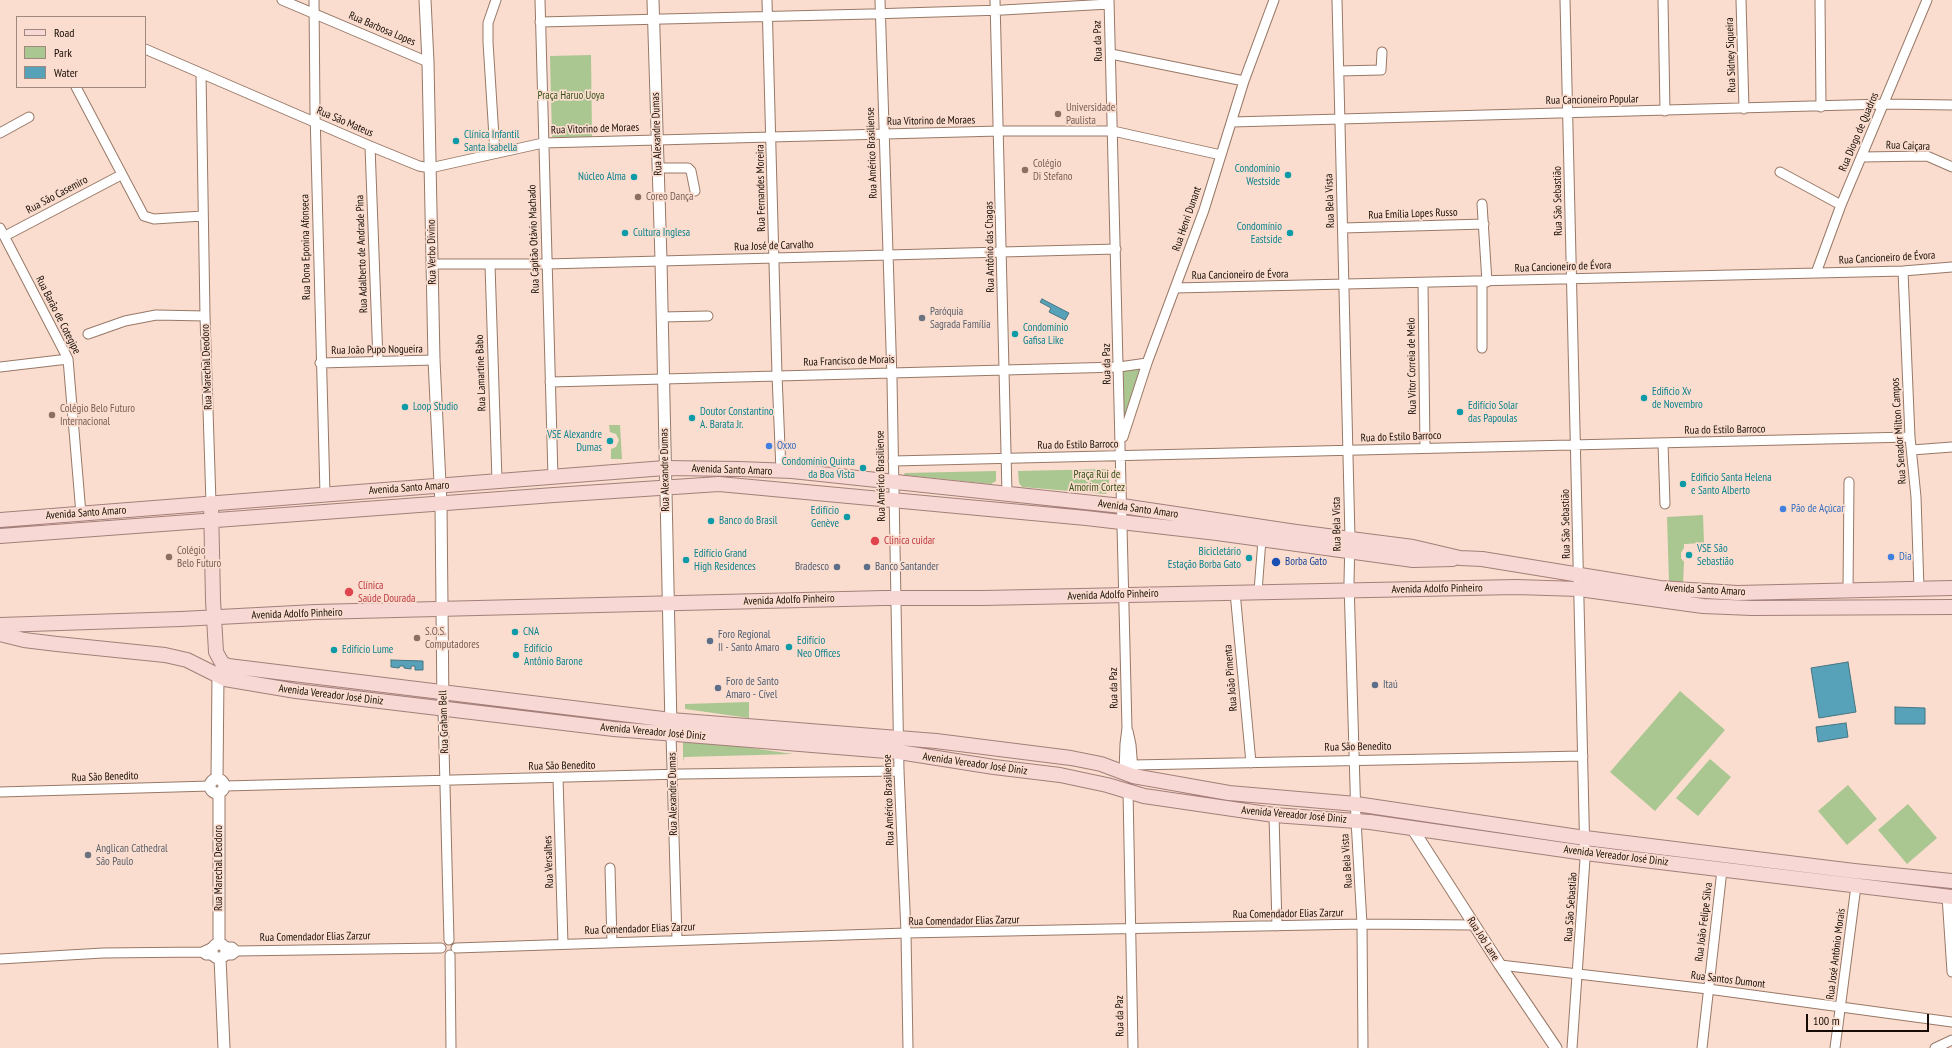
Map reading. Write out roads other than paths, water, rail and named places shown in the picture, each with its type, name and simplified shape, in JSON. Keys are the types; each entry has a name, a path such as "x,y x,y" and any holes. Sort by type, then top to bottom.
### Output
{"main road":[{"name":"Avenida Santo Amaro","path":"0,520 665,468 781,471 1007,493 1122,506 1350,545"},
{"name":"Avenida Santo Amaro","path":"0,536 719,484 1007,510 1122,522 1262,540 1431,550 1460,558 1482,559 1660,588 1737,593 1952,588"},
{"path":"1007,493 1007,510"},
{"name":"Rua Marechal Deodoro","path":"211,503 214,618 216,652 219,660"},
{"name":"Avenida Adolfo Pinheiro","path":"0,625 214,618 308,613 895,598 983,598 1258,591 1349,591 1516,587 1579,589"},
{"name":"Avenida Santo Amaro","path":"1579,589 1702,606 1752,608 1952,607"},
{"name":"Avenida Vereador José Diniz","path":"0,634 50,643 165,655 187,660 218,676 239,683 296,691 606,729 671,727 900,737 1071,758 1229,793 1356,804 1584,838 1854,871 1952,881"},
{"name":"Avenida Vereador José Diniz","path":"219,660 228,666 443,692 671,727 899,752 994,767 1060,775 1151,797 1274,815 1356,820 1585,853 1950,897"}],"street":[{"name":"Rua Barbosa Lopes","path":"282,0 428,62"},
{"name":"Rua Dona Eponina Afonseca","path":"314,0 320,363 325,494"},
{"name":"Rua Verbo Divino","path":"425,0 428,62 434,360 441,504"},
{"path":"495,153 488,23 496,0"},
{"name":"Rua Capitão Otávio Machado","path":"540,0 553,477"},
{"name":"Rua Alexandre Dumas","path":"653,0 661,260 677,940"},
{"name":"Rua Fernandes Moreira","path":"767,0 781,471"},
{"name":"Rua Américo Brasiliense","path":"880,0 908,1048"},
{"name":"Rua Antônio das Chagas","path":"995,0 1007,493"},
{"name":"Rua Henri Dunant","path":"1120,445 1147,363 1204,210 1244,81 1274,0"},
{"name":"Rua Bela Vista","path":"1337,0 1350,545 1349,591 1356,820 1362,924 1363,1048"},
{"name":"Rua São Sebastião","path":"1565,0 1585,853 1572,1048"},
{"path":"1663,0 1665,111"},
{"name":"Rua Sidney Siqueira","path":"1741,0 1744,109"},
{"path":"1820,0 1821,107"},
{"name":"Rua Diogo de Quadros","path":"1816,273 1841,205 1927,0"},
{"path":"540,22 995,10 1109,2"},
{"name":"Rua da Paz","path":"1109,2 1127,728 1124,744 1130,771"},
{"name":"Rua São Mateus","path":"146,49 315,123 419,166 430,168 440,167 543,143"},
{"path":"1339,71 1381,70 1382,52"},
{"path":"1111,54 1244,81"},
{"name":"Rua Marechal Deodoro","path":"201,74 205,316 211,503"},
{"path":"77,88 141,213 147,218 203,216"},
{"name":"Rua Cancioneiro Popular","path":"1232,122 1821,107 1884,104 1952,105"},
{"path":"0,133 29,118"},
{"name":"Rua Vitorino de Moraes","path":"543,143 999,131 1113,131 1220,155"},
{"name":"Rua Adalberto de Andrade Pina","path":"370,146 378,361"},
{"name":"Rua Caiçara","path":"1862,157 1927,156 1952,167"},
{"path":"658,168 688,168 691,171 695,192"},
{"path":"1780,172 1841,205"},
{"name":"Rua São Casemiro","path":"2,232 121,175"},
{"path":"1482,204 1484,224 1485,282 1482,348"},
{"name":"Rua Emília Lopes Russo","path":"1343,228 1484,224"},
{"name":"Rua Barão de Cotegipe","path":"2,232 68,359 81,514"},
{"name":"Rua José de Carvalho","path":"432,264 547,264 1116,249"},
{"name":"Rua Lamartine Babo","path":"490,265 497,480"},
{"name":"Rua Cancioneiro de Évora","path":"1176,288 1485,282 1903,271 1952,267"},
{"name":"Rua Senador Milton Campos","path":"1903,271 1910,437 1916,497 1919,589"},
{"name":"Rua Vitor Correia de Melo","path":"1423,283 1425,448"},
{"path":"88,334 125,320 156,315 205,316"},
{"path":"662,317 708,316"},
{"path":"0,367 68,359"},
{"name":"Rua João Pupo Nogueira","path":"320,363 434,360"},
{"name":"Rua Francisco de Morais","path":"550,382 1118,367 1147,363"},
{"name":"Rua do Estilo Barroco","path":"893,461 1910,437"},
{"path":"1663,444 1665,504"},
{"path":"1912,450 1952,447"},
{"path":"1848,591 1849,482"},
{"name":"Rua Graham Bell","path":"441,504 441,610 449,940"},
{"path":"1258,591 1262,540"},
{"name":"Rua João Pimenta","path":"1235,592 1251,763"},
{"name":"Rua Marechal Deodoro","path":"218,676 217,951 224,1048"},
{"name":"Rua São Benedito","path":"1130,771 1251,763 1355,759 1583,756"},
{"name":"Rua São Benedito","path":"0,792 446,780 900,771"},
{"name":"Rua Versalhes","path":"558,778 563,944"},
{"name":"Rua da Paz","path":"1128,791 1133,1048"},
{"path":"1274,815 1277,926"},
{"name":"Rua Job Lane","path":"1412,828 1473,925 1556,1048"},
{"path":"610,868 612,943"},
{"name":"Rua João Felipe Silva","path":"1702,1048 1722,870"},
{"name":"Rua José Antônio Morais","path":"1835,1048 1842,1006 1856,886"},
{"path":"1950,897 1952,972"},
{"name":"Rua Comendador Elias Zarzur","path":"453,951 563,944 906,933 1130,930 1362,924 1473,925"},
{"path":"451,1048 454,943 449,940 444,942 441,948 444,953 453,951"},
{"name":"Rua Comendador Elias Zarzur","path":"0,959 103,953 217,951 232,955 237,951 441,948"},
{"name":"Rua Santos Dumont","path":"1500,965 1708,989 1952,1022"},
{"path":"1935,1048 1952,1040"}],"water":[{"path":"1042,299 1069,313 1065,320 1049,312 1051,308 1040,302"},
{"path":"391,660 423,661 423,670 415,670 415,666 411,666 411,669 404,668 404,666 400,666 399,668 391,667"},
{"path":"1848,662 1856,712 1819,718 1811,668"},
{"path":"1895,707 1925,708 1925,724 1895,724"},
{"path":"1846,723 1848,737 1818,742 1816,727"}],"place":[{"name":"Universidade Paulista","path":"1058,114"},
{"name":"Clínica Infantil Santa Isabella","path":"456,141"},
{"name":"Colégio Di Stefano","path":"1025,170"},
{"name":"Condomínio Westside","path":"1288,175"},
{"name":"Núcleo Alma","path":"634,177"},
{"name":"Coreo Dança","path":"638,197"},
{"name":"Cultura Inglesa","path":"625,233"},
{"name":"Condomínio Eastside","path":"1290,233"},
{"name":"Paróquia Sagrada Família","path":"922,318"},
{"name":"Condomínio Gafisa Like","path":"1015,334"},
{"name":"Edificio Xv de Novembro","path":"1644,398"},
{"name":"Loop Studio","path":"405,407"},
{"name":"Edifício Solar das Papoulas","path":"1460,412"},
{"name":"Colégio Belo Futuro Internacional","path":"52,415"},
{"name":"Doutor Constantino A. Barata Jr.","path":"692,418"},
{"name":"VSE Alexandre Dumas","path":"610,441"},
{"name":"Oxxo","path":"769,446"},
{"name":"Condomínio Quinta da Boa Vista","path":"863,468"},
{"name":"Edificio Santa Helena e Santo Alberto","path":"1683,484"},
{"name":"Pão de Açúcar","path":"1783,509"},
{"name":"Edifício Genève","path":"847,517"},
{"name":"Banco do Brasil","path":"711,521"},
{"name":"Clinica cuidar","path":"875,541"},
{"name":"VSE São Sebastião","path":"1689,555"},
{"name":"Colégio Belo Futuro","path":"169,557"},
{"name":"Dia","path":"1891,557"},
{"name":"Bicicletário Estação Borba Gato","path":"1249,558"},
{"name":"Edifício Grand High Residences","path":"686,560"},
{"name":"Borba Gato","path":"1276,562"},
{"name":"Bradesco","path":"837,567"},
{"name":"Banco Santander","path":"867,567"},
{"name":"Clínica Saúde Dourada","path":"349,592"},
{"name":"CNA","path":"515,632"},
{"name":"S.O.S. Computadores","path":"417,638"},
{"name":"Foro Regional II - Santo Amaro","path":"710,641"},
{"name":"Edifício Neo Offices","path":"789,647"},
{"name":"Edifício Lume","path":"334,650"},
{"name":"Edifício Antônio Barone","path":"516,655"},
{"name":"Itaú","path":"1375,685"},
{"name":"Foro de Santo Amaro - Cível","path":"718,688"},
{"name":"Anglican Cathedral São Paulo","path":"88,855"}],"park label":[{"name":"Praça Haruo Uoya","path":"571,96"},
{"name":"Praça Rui de Amorim Cortez","path":"1097,481"}]}
